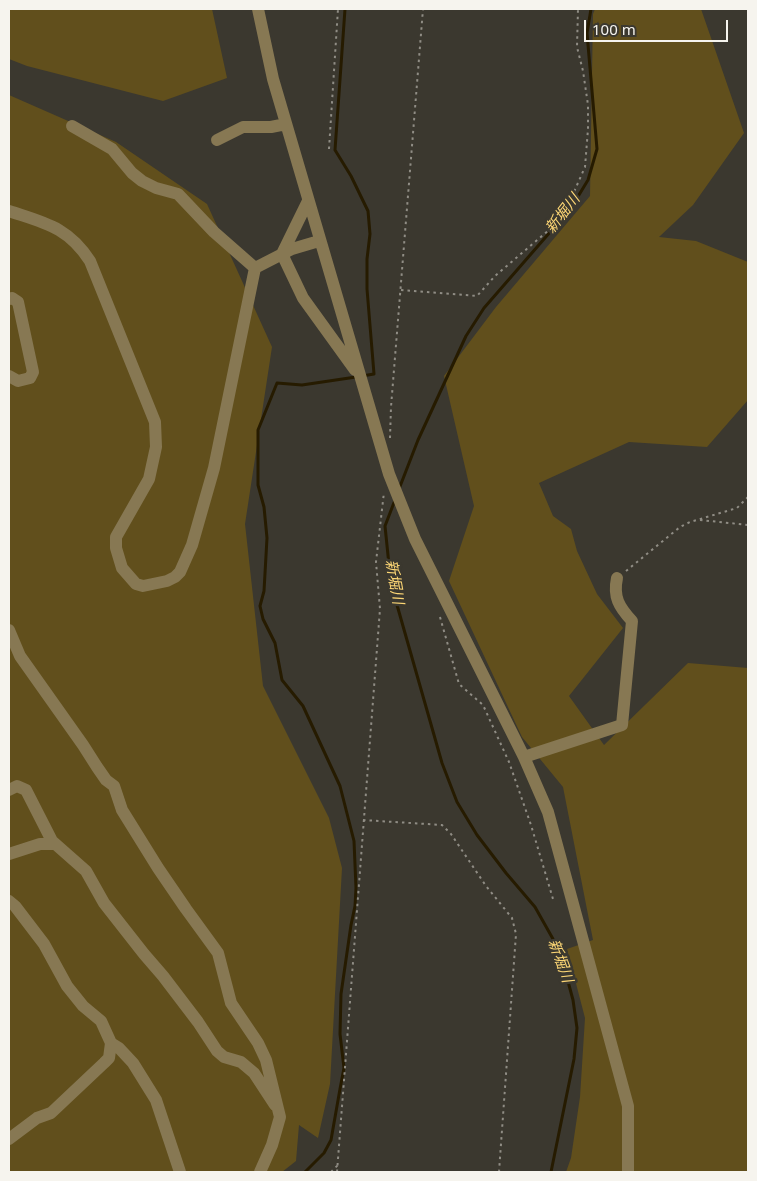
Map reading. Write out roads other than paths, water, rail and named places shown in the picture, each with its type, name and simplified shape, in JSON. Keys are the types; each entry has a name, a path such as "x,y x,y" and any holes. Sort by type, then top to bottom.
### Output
{"street":[{"path":"258,9 273,79 389,474 415,539 524,757 548,812 628,1106 628,1172"},
{"path":"217,140 243,127 271,127 286,124"},
{"path":"72,126 112,149 132,173 142,181 156,188 178,194 214,232 255,268"},
{"path":"282,254 308,201"},
{"path":"9,211 48,225 71,238 80,246 90,261 155,422 156,447 149,478 116,537 116,548 122,568 136,584 143,586 167,581 175,577 180,572 192,544 214,468 255,268"},
{"path":"255,268 292,248 320,240"},
{"path":"282,254 303,298 360,378"},
{"path":"9,299 12,298 18,302 33,372 30,378 18,381 9,376"},
{"path":"524,757 622,725 632,621 620,609 615,589 617,578"},
{"path":"9,630 20,656 84,745 106,780 114,786 122,810 158,868 218,953 231,1003 258,1043 266,1060 280,1117 272,1145 260,1172"},
{"path":"9,790 17,786 26,790 55,844 86,871 104,903 163,976 218,1051 224,1057 241,1062 254,1073 278,1108"},
{"path":"9,854 40,844 55,844"},
{"path":"9,901 44,944 68,986 83,1006 101,1021 111,1043 109,1058 51,1113 11,1131"},
{"path":"111,1043 119,1048 133,1063 156,1100 180,1172"}],"waterway":[{"path":"345,9 335,150 351,176 368,211 370,234 367,259 367,289 374,374 362,376"},
{"name":"新堀川","path":"399,489 418,440 466,336 484,308 571,208 588,180 597,149 587,33 591,9"},
{"path":"305,1172 324,1153 331,1140 344,1068 340,1034 341,994 355,906 354,841 340,786 303,706 282,680 275,643 263,619 260,606 264,591 267,538 264,507 258,485 258,430 277,383 302,385 356,377"},
{"name":"新堀川","path":"395,500 385,526 389,565 397,605 442,763 457,802 477,835 535,907 553,939 573,1000 577,1028 574,1059 551,1172"}]}
